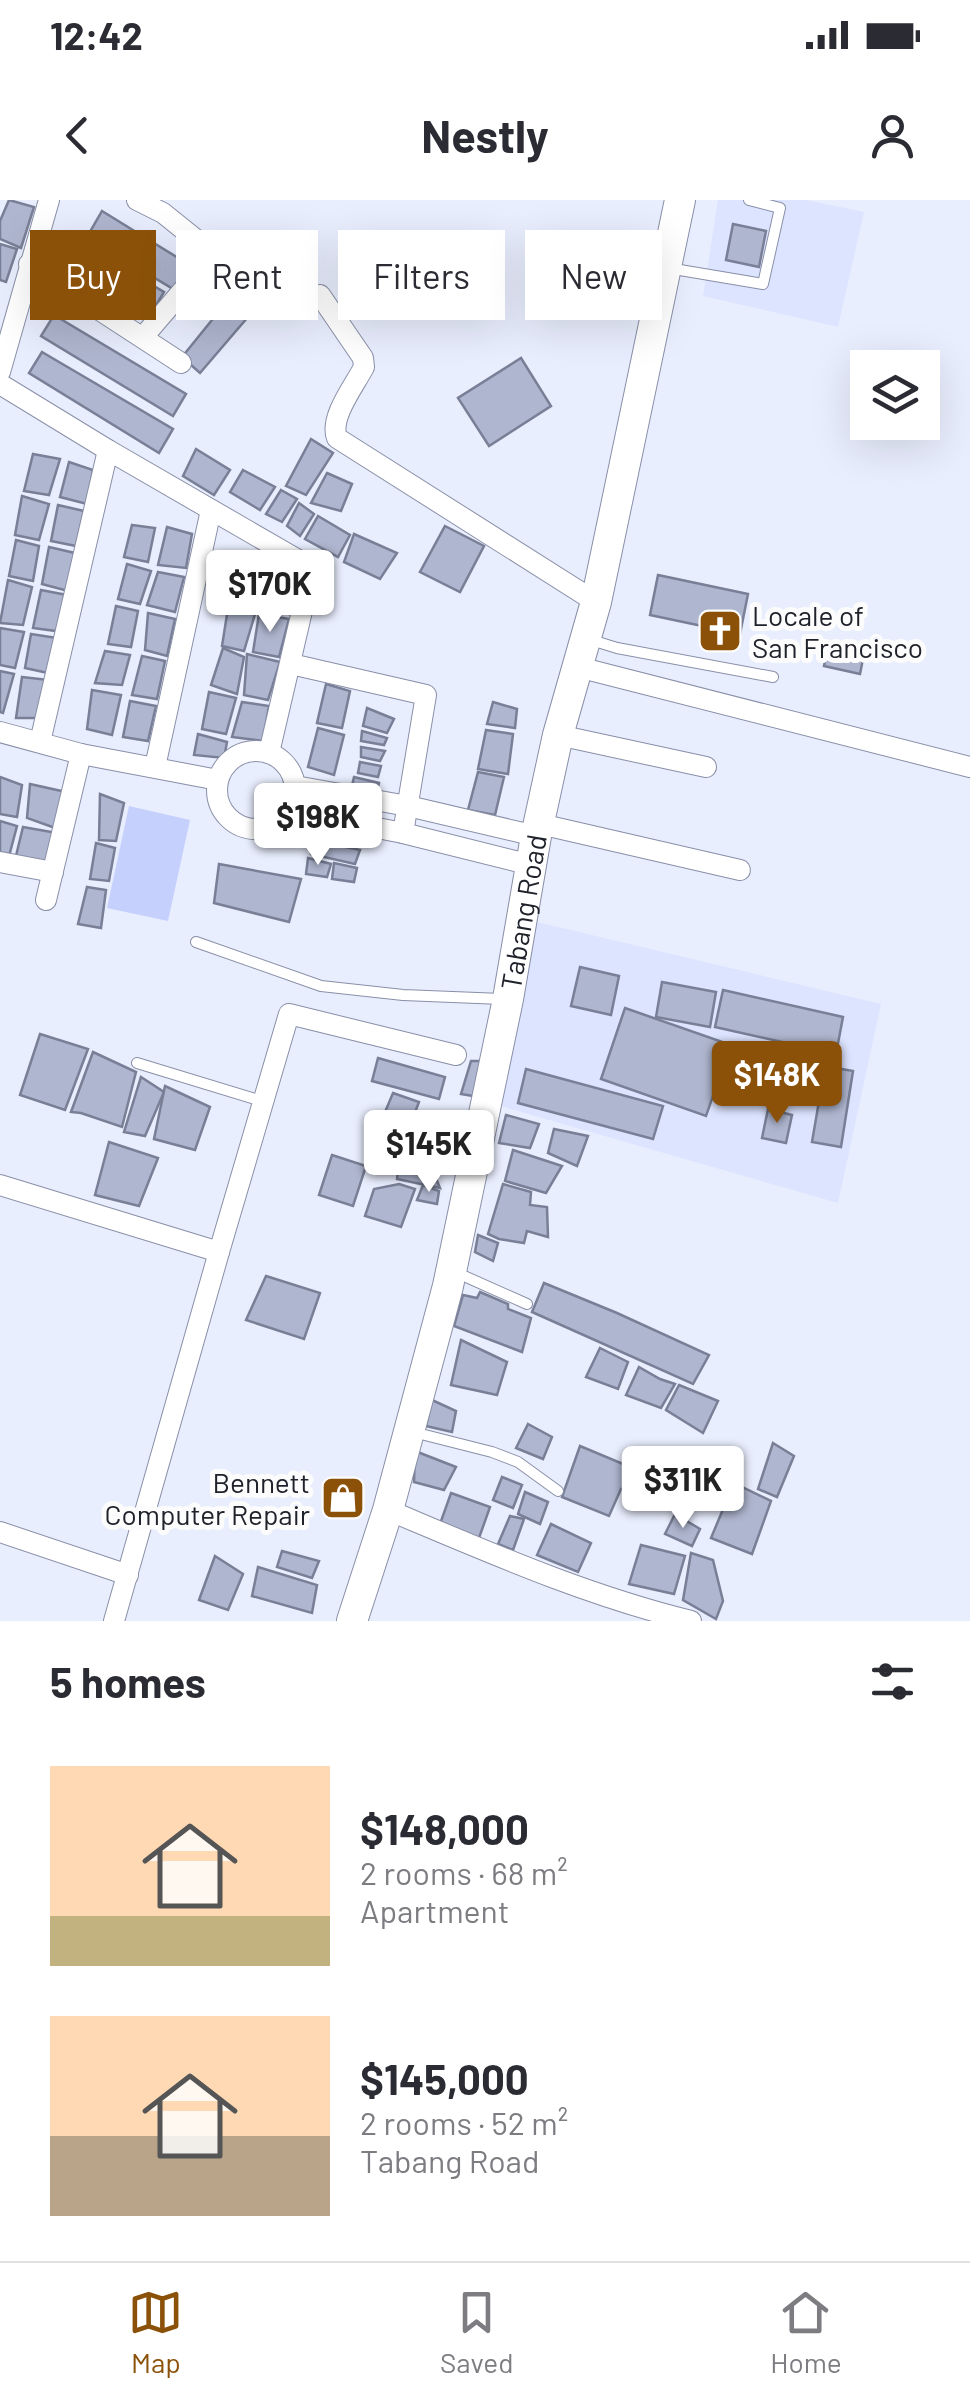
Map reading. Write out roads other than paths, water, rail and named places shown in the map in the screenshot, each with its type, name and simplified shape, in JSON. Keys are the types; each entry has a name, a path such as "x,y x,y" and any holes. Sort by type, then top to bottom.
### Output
{"main road":[{"name":"Tabang Road","path":"352,1621 388,1510 452,1270 508,999 535,841 558,735 596,602 680,200"}],"street":[{"path":"0,372 49,200"},
{"path":"137,200 166,206 214,254 143,338"},
{"path":"29,264 181,363"},
{"path":"320,295 363,358 364,367 336,420 337,438 596,602"},
{"path":"0,384 312,568 269,753"},
{"path":"40,742 108,450"},
{"path":"155,767 211,510"},
{"path":"582,653 970,767"},
{"path":"290,664 426,695 404,833"},
{"path":"0,732 80,754 218,780"},
{"path":"558,735 706,767"},
{"path":"269,753 289,769 295,799 282,821 258,830 246,829 225,815 216,792 218,780 223,768 238,755 269,753"},
{"path":"46,900 80,754"},
{"path":"295,786 408,806 535,841"},
{"path":"290,811 404,833 535,841 740,870"},
{"path":"0,862 53,872"},
{"path":"114,1621 289,1014 456,1055"},
{"path":"0,1186 218,1252"},
{"path":"388,1510 540,1574 635,1607 691,1621"},
{"path":"0,1532 128,1574"}],"lane":[{"path":"667,268 763,284 780,208 749,200"},
{"path":"582,653 617,648 773,677"},
{"path":"196,942 321,986 370,993 508,999"},
{"path":"137,1063 264,1101"},
{"path":"452,1270 527,1304"},
{"path":"409,1432 518,1462 558,1491"}],"place":[{"name":"Locale of San Francisco","path":"720,631"},
{"name":"Bennett Computer Repair","path":"343,1498"}]}
